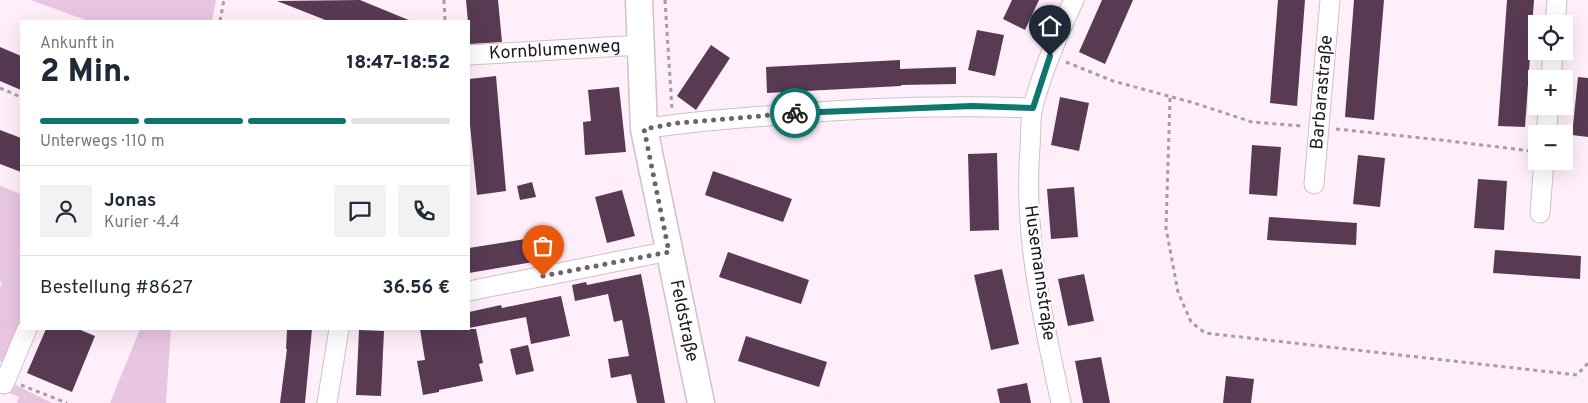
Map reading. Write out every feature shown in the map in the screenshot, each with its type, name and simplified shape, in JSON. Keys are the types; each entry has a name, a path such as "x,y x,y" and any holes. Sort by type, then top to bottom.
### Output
{"main road":[{"name":"Feldstraße","path":"639,0 644,129 701,403"}],"street":[{"name":"Husemannstraße","path":"1061,403 1029,226 1027,177 1033,108 1043,74 1074,0"},
{"name":"Barbarastraße","path":"1314,184 1330,0"},
{"path":"1556,15 1557,0"},
{"name":"Kornblumenweg","path":"470,55 641,45"},
{"path":"644,129 678,123 820,111 972,106 1033,108"},
{"path":"1540,213 1543,170"},
{"path":"470,291 669,252"},
{"path":"6,381 27,330"},
{"path":"327,403 339,330"}],"path":[{"path":"220,20 224,0"},
{"path":"444,0 446,20"},
{"path":"666,0 672,111 678,123"},
{"path":"0,88 20,97"},
{"path":"1170,98 1166,228 1178,292 1191,322 1205,333 1577,376 1588,363"},
{"path":"6,381 67,403"}],"shaded area":[{"path":"31,0 216,0 212,20 85,20"},
{"path":"0,186 20,194 20,326 5,363 0,361 0,288 2,282 0,281"},
{"path":"140,330 171,330 166,403 110,403"},
{"path":"10,382 52,403 17,403 19,397 7,392"}],"building":[{"path":"360,0 409,20 325,20 277,1"},
{"path":"466,0 498,0 502,42 470,44 470,20 468,20"},
{"path":"1012,0 1039,0 1025,30 1003,19"},
{"path":"1102,0 1133,0 1105,64 1079,52"},
{"path":"1278,0 1305,0 1297,106 1270,103"},
{"path":"1354,0 1384,0 1374,120 1345,117"},
{"path":"1507,0 1534,0 1533,15 1528,15 1528,60 1530,60 1525,127 1498,126"},
{"path":"977,30 1004,35 995,76 968,70"},
{"path":"711,45 730,58 696,110 677,96"},
{"path":"0,47 20,56 20,90 0,81"},
{"path":"900,60 900,69 956,67 956,84 901,85 767,93 766,67"},
{"path":"496,76 506,191 477,195 470,125 470,79"},
{"path":"1578,77 1588,78 1588,137 1573,135"},
{"path":"619,87 626,152 585,155 583,122 591,121 588,90"},
{"path":"1060,97 1089,103 1079,151 1051,145"},
{"path":"0,130 20,138 20,172 0,164"},
{"path":"1252,145 1281,147 1277,196 1249,194"},
{"path":"997,153 999,230 970,231 968,154"},
{"path":"1358,155 1385,158 1380,207 1353,204"},
{"path":"713,171 792,199 783,222 705,195"},
{"path":"1478,179 1507,181 1504,230 1474,228"},
{"path":"532,182 536,197 520,200 517,186"},
{"path":"1074,187 1078,237 1051,239 1047,189"},
{"path":"622,190 635,236 607,243 595,197"},
{"path":"1269,217 1357,223 1356,245 1267,240"},
{"path":"551,235 554,252 544,254 545,260 470,273 470,248"},
{"path":"1495,250 1581,256 1580,279 1493,273"},
{"path":"728,252 809,280 801,304 719,277"},
{"path":"1002,269 1019,344 991,350 974,275"},
{"path":"641,274 665,403 637,403 631,374 611,378 608,359 629,356 622,320 614,322 608,294 575,301 572,285 586,282 587,285"},
{"path":"1084,274 1094,321 1068,326 1058,279"},
{"path":"561,296 570,336 531,344 526,317 470,328 470,312 501,305 502,308"},
{"path":"476,329 483,363 479,364 483,381 423,395 417,361 425,360 420,330"},
{"path":"46,330 80,330 95,336 72,392 27,373"},
{"path":"287,330 312,330 305,403 280,403"},
{"path":"359,330 384,331 381,396 356,395"},
{"path":"746,336 827,362 819,387 738,361"},
{"path":"528,345 534,371 516,375 510,349"},
{"path":"1101,357 1110,403 1083,403 1075,361"},
{"path":"1226,376 1254,379 1251,403 1223,403"},
{"path":"1027,383 1031,403 1000,403 997,389"}],"way so far":[{"path":"543,276 669,252 644,129 678,123 795,113"}],"route":[{"path":"795,113 972,106 1033,108 1050,56"}]}
